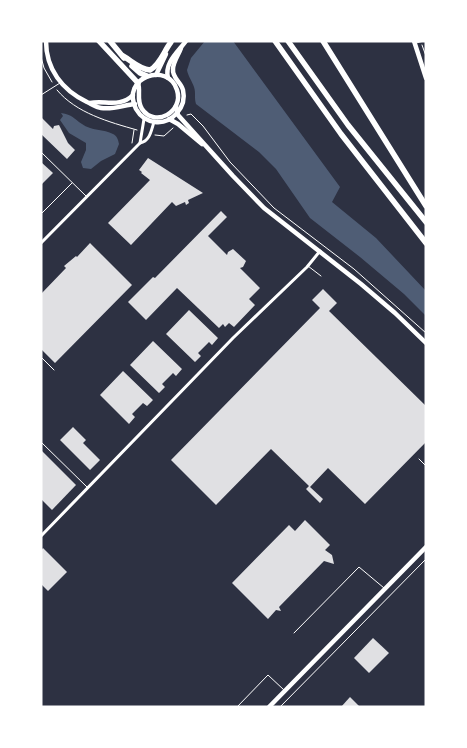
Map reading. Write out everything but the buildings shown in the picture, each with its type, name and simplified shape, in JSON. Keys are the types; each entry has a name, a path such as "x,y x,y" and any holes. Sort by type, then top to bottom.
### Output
{"highway":[{"path":"99,41 138,83"},
{"path":"110,41 137,70 147,76"},
{"path":"275,41 341,134 426,243"},
{"path":"288,41 348,125 426,222"},
{"path":"323,41 426,206"},
{"path":"123,56 141,68 150,70 158,65 162,54 171,42"}],"main road":[{"path":"46,41 50,65 60,83 74,95 93,106 107,108 120,108 134,104 140,106"},
{"path":"168,78 168,67 172,58 186,41"},
{"path":"156,75 171,42"},
{"path":"414,42 426,78"},
{"path":"181,48 173,69 183,94 178,112 162,122 144,118 138,112 134,104 133,95 138,83 147,76 156,75 168,78 176,86 178,92 176,106 178,112 264,208 395,313 426,343"},
{"path":"138,83 140,88 138,99 140,106 155,120"},
{"path":"90,103 119,102 133,95"},
{"path":"155,120 168,114 176,106"},
{"path":"169,119 178,124 212,152"},
{"path":"269,707 426,547"}],"street":[{"path":"140,143 144,118"},
{"path":"41,243 140,143 148,139 155,120"},
{"path":"42,535 233,338 308,266 320,251"}],"lane":[{"path":"414,42 423,42"},
{"path":"41,95 60,83"},
{"path":"41,152 87,197"},
{"path":"41,214 72,183"},
{"path":"308,266 321,276"},
{"path":"41,357 54,370"},
{"path":"41,442 88,487"},
{"path":"419,460 426,466"},
{"path":"294,633 359,567 384,589"},
{"path":"237,707 268,676 285,691"}],"path":[{"path":"423,42 426,56"},
{"path":"186,116 188,114 192,115 230,162 276,209 354,269 426,333"},
{"path":"154,135 164,136 176,126"},
{"path":"132,151 134,129"},
{"path":"280,707 426,558"}],"water":[{"path":"205,41 233,41 340,187 332,202 376,238 426,291 426,316 404,294 310,218 276,169 259,152 196,104 194,87 187,70 191,58"},
{"path":"61,113 71,116 89,128 106,131 114,135 119,144 115,154 91,169 83,168 81,162 86,150 86,143 69,133 60,120 63,116"}]}
